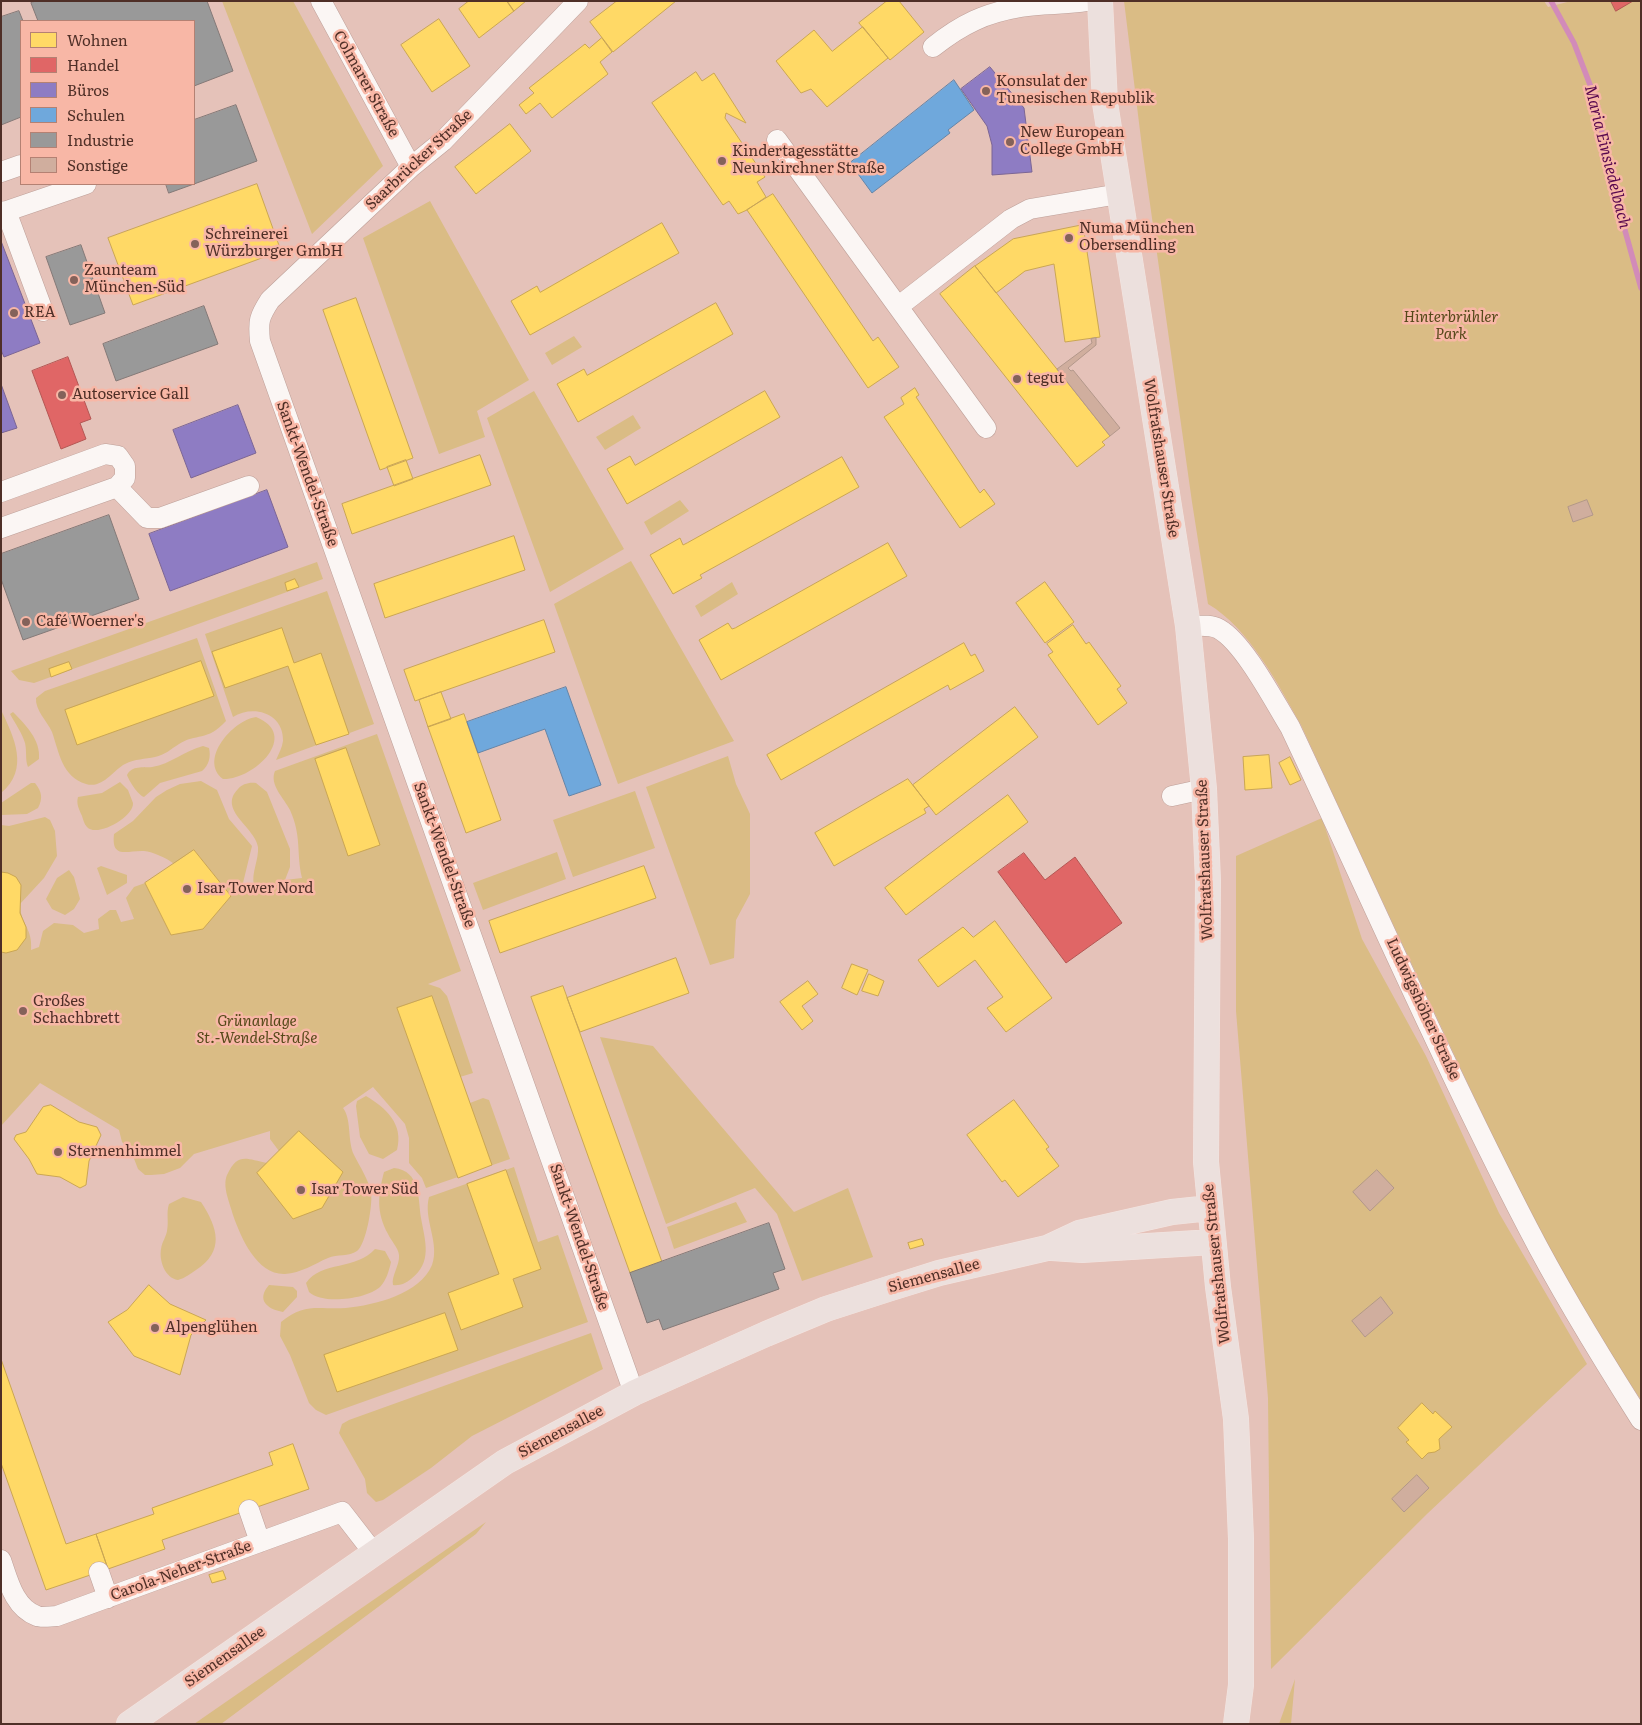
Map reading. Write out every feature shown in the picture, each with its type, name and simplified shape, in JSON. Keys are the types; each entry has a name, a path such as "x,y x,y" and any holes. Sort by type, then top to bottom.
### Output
{"main road":[{"name":"Wolfratshauser Straße","path":"1100,1 1105,103 1188,626 1204,789 1208,881 1206,1162 1213,1242 1236,1419 1241,1539 1241,1685 1236,1724"},
{"name":"Siemensallee","path":"129,1724 373,1552 505,1462 634,1394 757,1338 826,1310 939,1273 1047,1248 1079,1233 1172,1212 1210,1208"},
{"name":"Siemensallee","path":"1047,1248 1082,1250 1213,1242"}],"street":[{"name":"Colmarer Straße","path":"321,1 411,167"},
{"name":"Saarbrücker Straße","path":"259,316 270,300 411,167 443,141 578,1"},
{"path":"934,47 957,28 978,18 1022,7 1087,1"},
{"path":"777,140 986,428"},
{"path":"1,172 20,165"},
{"path":"43,310 3,212 83,185"},
{"path":"899,306 1011,219 1030,209 1119,194"},
{"name":"Sankt-Wendel-Straße","path":"259,316 260,341 634,1394"},
{"path":"1,492 105,454 118,456 126,466 125,478 117,487 1,528"},
{"path":"117,487 147,518 160,518 249,486"},
{"name":"Ludwigshöher Straße","path":"1188,626 1218,628 1233,640 1260,678 1290,727 1457,1083 1528,1229 1600,1355 1641,1420"},
{"path":"1172,796 1204,789"},
{"path":"249,1510 260,1542"},
{"name":"Carola-Neher-Straße","path":"1,1560 11,1588 21,1606 38,1617 57,1616 342,1512 373,1552"},
{"path":"98,1572 108,1598"}],"green space":[{"path":"222,1 293,1 383,166 312,234"},
{"name":"Hinterbrühler Park","path":"1124,1 1544,1 1548,7 1571,1 1641,1 1641,1400 1611,1355 1557,1261 1507,1165 1301,725 1272,675 1249,642 1223,614 1208,604 1142,147"},
{"path":"430,201 529,380 477,411 485,437 439,454 363,238"},
{"path":"574,336 582,347 552,365 545,353"},
{"path":"534,391 624,549 550,592 487,418"},
{"path":"633,415 641,428 605,450 596,437"},
{"path":"680,500 689,511 651,535 644,522"},
{"path":"631,561 734,741 618,784 554,604"},
{"path":"317,562 323,579 34,683 19,680 11,671"},
{"path":"732,582 738,594 701,617 695,606"},
{"path":"327,591 374,724 276,760 283,741 282,731 273,718 258,711 249,711 233,717 205,634"},
{"path":"197,638 226,721 213,732 185,741 162,755 125,764 98,784 86,784 72,776 63,763 52,732 37,707 36,698 45,691"},
{"path":"1,710 11,731 17,753 17,763 15,774 10,784 1,793"},
{"path":"13,712 35,739 39,752 39,759 28,767 25,743 10,714"},
{"path":"256,717 269,725 274,734 274,745 259,765 248,772 223,779 216,771 214,762 216,752 229,733 238,725"},
{"name":"Grünanlage St.-Wendel-Straße","path":"377,734 461,971 428,984 440,988 447,996 473,1073 460,1077 470,1103 483,1098 489,1100 510,1159 426,1188 422,1178 409,1163 409,1138 405,1124 373,1087 343,1108 348,1118 352,1149 371,1193 368,1224 360,1247 354,1253 332,1257 296,1272 275,1273 258,1262 246,1244 233,1215 225,1185 227,1175 239,1160 248,1159 267,1163 279,1151 270,1139 270,1131 194,1154 180,1168 164,1174 145,1175 138,1169 131,1151 122,1142 119,1130 40,1083 1,1126 1,825 9,826 45,817 50,820 55,831 57,856 44,878 20,904 22,917 30,936 31,950 39,947 43,931 54,923 73,925 84,933 99,929 98,919 110,910 116,910 121,922 134,919 126,898 134,887 145,883 171,935 202,929 231,896 194,850 174,864 156,854 144,851 118,851 115,847 114,834 133,821 156,797 167,790 180,784 201,781 217,790 229,819 252,846 242,887 254,885 253,876 258,847 256,840 239,819 232,804 233,797 240,787 256,783 267,792 290,849 290,867 285,880 302,878 294,820 274,781 275,771"},
{"path":"203,746 209,748 210,755 208,763 202,771 160,783 144,797 134,788 127,775 135,768 159,765"},
{"path":"728,756 736,784 750,814 750,894 736,920 734,958 710,965 646,787"},
{"path":"120,782 128,790 133,803 132,809 122,820 106,828 92,830 87,827 78,806 78,797 102,793"},
{"path":"31,783 35,783 40,792 41,801 38,808 27,814 1,815 1,803"},
{"path":"635,791 655,848 573,877 553,820"},
{"path":"1322,818 1362,939 1426,1056 1499,1213 1587,1364 1428,1513 1271,1669 1268,1398 1236,1011 1236,856"},
{"path":"557,852 566,879 483,910 473,883"},
{"path":"101,866 127,875 127,883 107,895 97,868"},
{"path":"69,870 74,877 80,899 74,909 65,915 52,909 46,899 57,878"},
{"path":"600,1037 653,1046 794,1212 848,1188 873,1257 802,1281 777,1214 755,1188 666,1224"},
{"path":"366,1096 392,1118 398,1132 397,1150 383,1159 369,1154 360,1137 356,1106 357,1101"},
{"path":"514,1167 538,1242 558,1235 588,1322 326,1415 316,1410 309,1403 290,1355 280,1336 281,1322 305,1309 346,1308 383,1301 418,1284 432,1265 434,1256 428,1214 429,1197"},
{"path":"394,1168 409,1174 417,1187 426,1251 422,1266 418,1272 407,1282 400,1285 393,1285 399,1255 384,1226 379,1203 384,1172"},
{"path":"183,1197 201,1202 215,1230 216,1239 215,1247 205,1263 178,1280 173,1279 166,1272 162,1264 161,1254 167,1231 169,1204"},
{"path":"736,1202 747,1222 674,1249 667,1227"},
{"path":"375,1249 385,1251 391,1262 384,1282 374,1291 365,1295 344,1299 324,1298 309,1292 306,1283 313,1276 321,1271 359,1260"},
{"path":"269,1285 293,1287 297,1291 297,1297 283,1312 272,1309 263,1299 265,1290"},
{"path":"591,1333 603,1369 472,1436 431,1468 383,1500 376,1502 367,1493 365,1479 339,1433 342,1424"},
{"path":"486,1522 476,1534 221,1724 194,1724"},
{"path":"1295,1679 1291,1724 1279,1724"}],"building: Wohnen":[{"path":"469,1 507,1 514,11 479,38 459,9"},
{"path":"507,1 526,1 514,11"},
{"path":"617,1 676,1 613,52 590,22"},
{"path":"887,1 899,1 924,32 890,60 859,23"},
{"path":"439,19 470,66 432,92 401,45"},
{"path":"863,27 888,58 827,107 811,89 801,93 776,61 814,30 832,51"},
{"path":"602,38 612,52 600,62 608,74 552,118 540,103 526,114 519,105 534,93 529,88 585,44 589,48"},
{"path":"696,72 702,81 714,73 746,123 726,113 725,118 765,177 757,182 766,197 738,214 729,201 723,205 652,103"},
{"path":"510,124 531,151 476,194 455,167"},
{"name":"Schreinerei Würzburger GmbH","path":"257,184 281,251 133,305 108,238"},
{"path":"773,194 873,341 878,337 899,367 868,388 747,210"},
{"path":"662,223 679,253 530,335 511,301 537,286 540,292"},
{"path":"1083,225 1100,337 1065,342 1054,264 1025,271 996,293 975,266 1013,239"},
{"path":"975,266 1110,436 1102,442 1105,445 1077,467 940,294"},
{"path":"356,298 413,458 380,470 323,310"},
{"path":"716,303 733,334 578,422 557,384 584,369 587,375"},
{"path":"915,388 919,395 916,397 980,493 984,489 995,504 960,528 884,417 904,404 901,398"},
{"path":"765,391 780,417 627,504 607,469 630,456 635,465"},
{"path":"480,455 491,485 352,534 342,504"},
{"path":"842,457 859,487 700,575 702,578 673,594 650,555 680,538 683,545 687,543"},
{"path":"406,460 413,479 394,486 387,467"},
{"path":"514,536 525,570 385,618 374,584"},
{"path":"888,543 907,576 721,680 699,640 728,623 732,629 735,628"},
{"path":"295,579 299,587 287,591 285,583"},
{"path":"1045,582 1074,622 1045,643 1016,603"},
{"path":"544,620 555,652 415,701 404,670"},
{"path":"1073,625 1086,644 1089,642 1121,686 1117,689 1127,703 1098,725 1048,655 1053,652 1047,644"},
{"path":"282,628 294,663 321,653 349,734 316,745 288,666 225,688 212,652"},
{"path":"964,643 971,656 975,654 984,671 950,690 948,685 781,780 767,755"},
{"path":"201,661 214,696 77,745 65,710"},
{"path":"69,662 72,669 51,677 49,669"},
{"path":"441,692 451,719 428,727 419,700"},
{"path":"1015,707 1038,737 936,815 913,785"},
{"path":"464,714 501,820 466,833 428,727"},
{"path":"346,748 380,845 348,856 315,759"},
{"path":"1269,755 1272,788 1245,790 1243,757"},
{"path":"1290,757 1301,780 1290,785 1279,763"},
{"path":"908,779 929,806 924,809 926,813 834,866 815,833"},
{"path":"1008,795 1028,822 906,915 885,888"},
{"name":"Isar Tower Nord","path":"194,850 231,896 203,929 171,935 145,883"},
{"path":"644,866 656,898 500,953 489,921"},
{"path":"1,872 16,877 21,885 20,913 26,927 26,938 17,950 6,953 1,952"},
{"path":"995,921 1052,998 1006,1032 987,1008 1003,997 975,960 938,987 918,960 963,927 973,937"},
{"path":"676,958 689,993 580,1032 567,998"},
{"path":"852,964 868,970 857,995 842,988"},
{"path":"869,974 884,981 878,996 862,991"},
{"path":"808,981 818,994 802,1006 813,1021 802,1030 780,1002"},
{"path":"563,986 662,1262 630,1273 531,997"},
{"path":"432,996 492,1165 458,1178 397,1008"},
{"path":"1014,1100 1049,1147 1046,1149 1059,1166 1018,1197 1005,1180 1002,1182 967,1135"},
{"name":"Sternenhimmel","path":"51,1105 79,1122 97,1127 101,1135 89,1161 86,1185 80,1188 60,1177 37,1174 29,1159 14,1139 16,1135 26,1132 43,1107"},
{"name":"Isar Tower Süd","path":"299,1131 343,1172 322,1208 293,1219 257,1173"},
{"path":"506,1170 541,1269 513,1279 523,1307 461,1330 448,1293 499,1274 467,1184"},
{"path":"922,1239 924,1245 910,1249 908,1243"},
{"name":"Alpenglühen","path":"149,1285 170,1304 206,1320 191,1335 180,1375 134,1356 108,1322 127,1310"},
{"path":"445,1313 458,1350 337,1392 324,1355"},
{"path":"1,1359 66,1544 96,1534 108,1569 46,1590 1,1463"},
{"path":"1422,1403 1433,1414 1435,1411 1452,1427 1439,1439 1440,1449 1428,1453 1422,1459 1406,1442 1409,1440 1398,1428"},
{"path":"293,1444 309,1489 162,1540 165,1549 108,1569 96,1534 154,1514 152,1508 273,1465 269,1453"},
{"path":"223,1571 226,1579 212,1583 209,1575"}],"building: Handel":[{"path":"1611,1 1633,1 1616,11"},
{"name":"Autoservice Gall","path":"68,357 91,419 80,423 86,439 61,449 32,371"},
{"path":"1024,853 1045,880 1075,857 1122,923 1066,963 998,872"}],"building: Büros":[{"path":"990,67 1024,108 1032,172 992,175 992,145 987,126 961,89"},
{"path":"1,241 40,343 4,357 1,350"},
{"path":"1,384 17,428 1,433"},
{"path":"238,405 256,453 191,478 173,430"},
{"path":"267,490 288,547 170,591 149,534"}],"building: Schulen":[{"path":"954,80 974,110 948,130 950,133 872,193 850,163"},
{"path":"566,687 601,785 569,796 545,729 478,753 467,722"}],"building: Industrie":[{"path":"36,1 207,1 233,71 195,86 195,20 38,20 31,3"},
{"path":"19,11 23,20 20,20 20,117 1,125 1,17"},
{"path":"236,105 257,161 195,184 195,120"},
{"path":"166,185 191,185 169,193"},
{"path":"81,245 105,313 70,325 46,257"},
{"path":"204,306 218,344 116,381 103,344"},
{"path":"109,515 139,599 23,640 1,579 1,554"},
{"path":"769,1223 785,1269 773,1273 779,1289 663,1330 659,1319 647,1323 630,1273"}],"building: Sonstige":[{"path":"1096,338 1096,345 1068,368 1071,371 1073,370 1120,428 1110,436 1057,369 1092,343 1091,339"},
{"path":"1587,500 1593,515 1573,522 1568,507"},
{"path":"1377,1170 1394,1188 1370,1211 1353,1192"},
{"path":"1381,1297 1393,1313 1365,1337 1352,1321"},
{"path":"1417,1475 1429,1488 1404,1512 1392,1499"}],"waterway":[{"name":"Maria Einsiedelbach","path":"1551,1 1574,43 1597,103 1609,173 1641,288"}],"place":[{"name":"Konsulat der Tunesischen Republik","path":"986,91"},
{"name":"New European College GmbH","path":"1010,142"},
{"name":"Kindertagesstätte Neunkirchner Straße","path":"722,161"},
{"name":"Numa München Obersendling","path":"1069,238"},
{"name":"Schreinerei Würzburger GmbH","path":"195,244"},
{"name":"Zaunteam München-Süd","path":"74,280"},
{"name":"REA","path":"14,313"},
{"name":"tegut","path":"1017,379"},
{"name":"Autoservice Gall","path":"62,395"},
{"name":"Café Woerner's","path":"26,622"},
{"name":"Isar Tower Nord","path":"187,889"},
{"name":"Großes Schachbrett","path":"23,1011"},
{"name":"Sternenhimmel","path":"58,1152"},
{"name":"Isar Tower Süd","path":"301,1190"},
{"name":"Alpenglühen","path":"155,1328"}]}
